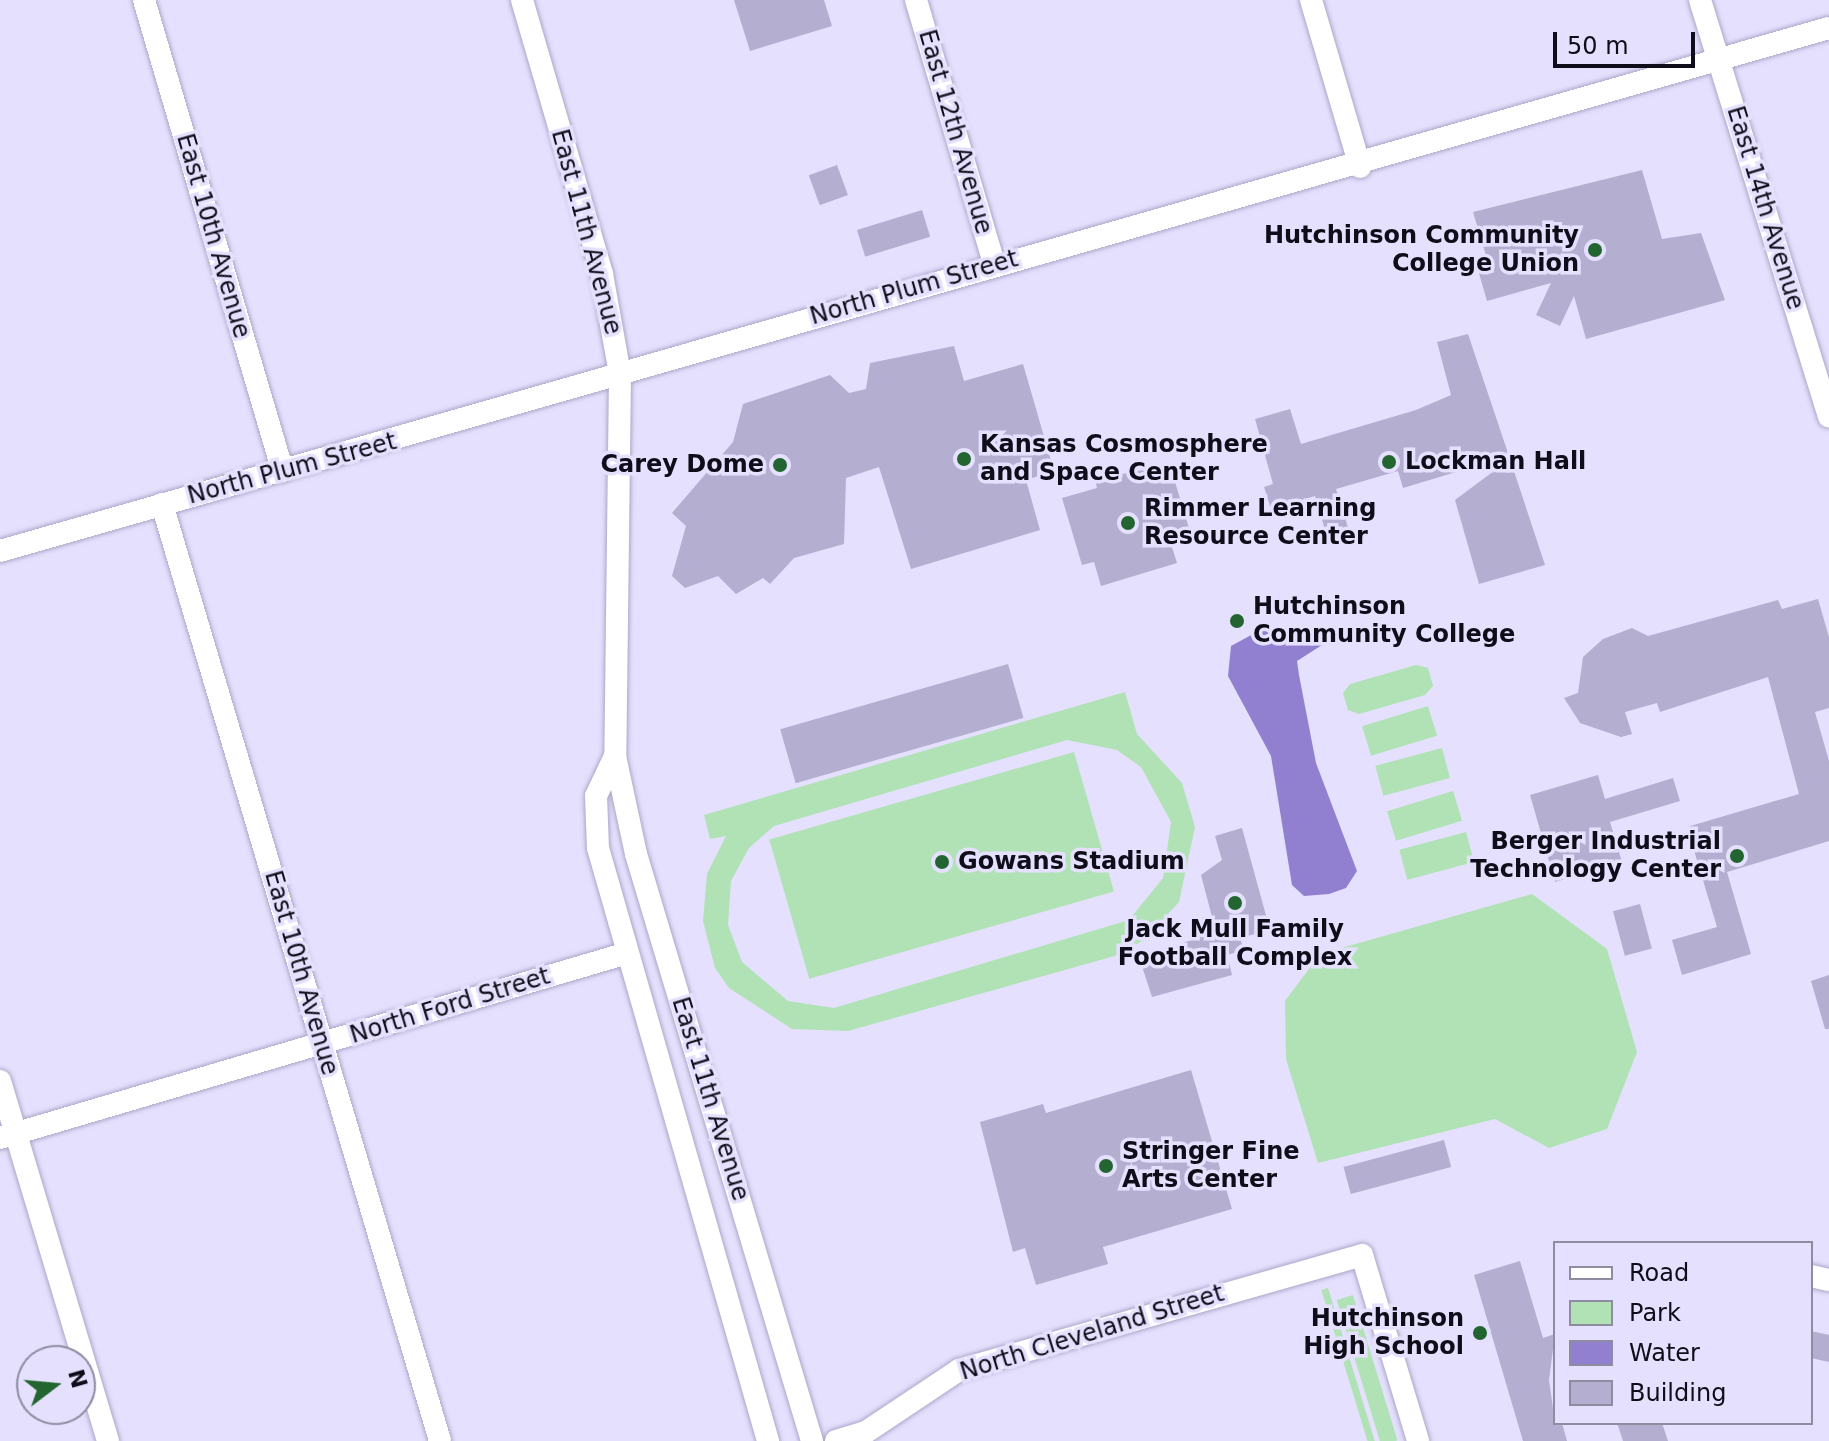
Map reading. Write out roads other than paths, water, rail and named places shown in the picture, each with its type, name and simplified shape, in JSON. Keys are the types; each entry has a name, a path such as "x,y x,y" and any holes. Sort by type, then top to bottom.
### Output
{"street":[{"name":"East 10th Avenue","path":"144,0 283,471"},
{"name":"East 11th Avenue","path":"522,0 602,274 620,374 615,756 636,854 812,1441"},
{"name":"East 12th Avenue","path":"916,0 994,264"},
{"path":"1311,0 1360,167"},
{"name":"East 14th Avenue","path":"1700,0 1829,417"},
{"name":"North Plum Street","path":"0,551 994,264 1360,167 1829,28"},
{"name":"East 10th Avenue","path":"162,504 440,1441"},
{"name":"East 11th Avenue","path":"615,756 596,796 597,835 624,954 768,1441"},
{"name":"North Ford Street","path":"8,1136 624,954"},
{"path":"0,1081 8,1136 108,1441"},
{"name":"North Cleveland Street","path":"836,1441 866,1432 959,1370 1362,1255 1418,1441"}],"water":[{"path":"1266,627 1321,637 1322,645 1297,661 1299,675 1316,763 1357,871 1346,888 1329,894 1304,896 1292,885 1271,756 1228,676 1231,646"}],"place":[{"name":"Hutchinson Community College Union","path":"1595,250"},
{"name":"Kansas Cosmosphere and Space Center","path":"964,459"},
{"name":"Lockman Hall","path":"1389,462"},
{"name":"Carey Dome","path":"780,465"},
{"name":"Rimmer Learning Resource Center","path":"1128,523"},
{"name":"Hutchinson Community College","path":"1237,621"},
{"name":"Berger Industrial Technology Center","path":"1737,856"},
{"name":"Gowans Stadium","path":"942,862"},
{"name":"Jack Mull Family Football Complex","path":"1235,903"},
{"name":"Stringer Fine Arts Center","path":"1106,1166"},
{"name":"Hutchinson High School","path":"1480,1333"}]}
